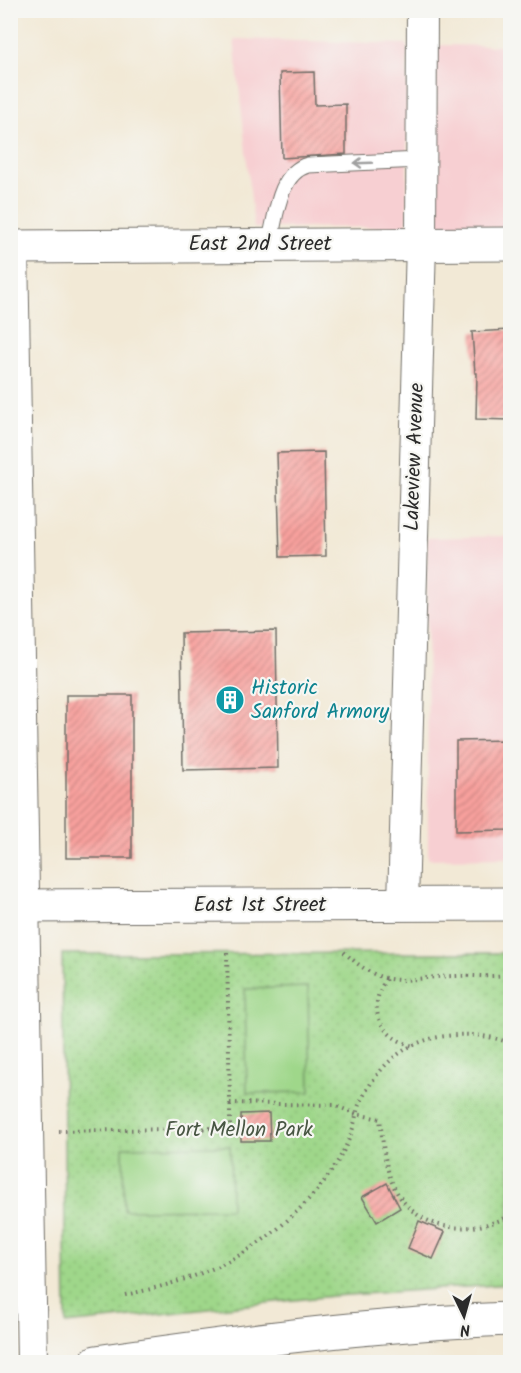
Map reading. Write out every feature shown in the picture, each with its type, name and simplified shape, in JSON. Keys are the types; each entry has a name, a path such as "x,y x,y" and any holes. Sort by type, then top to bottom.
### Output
{"street":[{"name":"Lakeview Avenue","path":"403,904 421,243 422,10"},
{"name":"East 2nd Street","path":"12,247 510,244"},
{"path":"12,247 17,906 32,1362"},
{"name":"East 1st Street","path":"17,906 510,904"},
{"path":"96,1362 218,1345 349,1331 510,1319"}],"lane":[{"path":"269,244 287,179 297,168 308,165 421,160"}],"path":[{"path":"344,952 368,972 386,980 456,976 484,978 510,974"},
{"path":"59,1131 230,1128 227,953"},
{"path":"386,980 379,991 376,1003 380,1021 389,1036 414,1046"},
{"path":"125,1295 187,1281 241,1256 263,1242 307,1201 327,1178 341,1154 356,1114 381,1066 430,1039 463,1033 489,1035 510,1043"},
{"path":"230,1103 334,1105 356,1114 380,1119 387,1165 394,1187 406,1203 424,1218 448,1228 469,1230 510,1216"},
{"path":"481,1362 510,1361"}],"shaded area":[{"path":"234,39 407,44 407,227 254,228"},
{"path":"436,45 510,46 510,228 435,227"},
{"path":"510,536 510,858 428,859 427,538"}],"green space":[{"name":"Fort Mellon Park","path":"510,953 510,1284 333,1296 66,1324 62,954"},
{"path":"308,987 310,1092 247,1093 245,989"},
{"path":"230,1146 231,1209 124,1210 123,1147"}],"building":[{"path":"314,72 315,105 346,104 346,154 282,158 280,73"},
{"path":"510,330 510,420 476,419 477,373 475,373 472,332"},
{"path":"324,452 326,556 280,557 277,453"},
{"name":"Historic Sanford Armory","path":"276,631 278,768 183,770 181,633"},
{"path":"66,695 132,695 132,858 66,858"},
{"path":"510,740 510,830 456,831 456,741"},
{"path":"269,1113 270,1141 241,1141 241,1114"},
{"path":"387,1183 400,1208 377,1222 362,1197"},
{"path":"419,1221 445,1232 433,1259 408,1248"}],"place":[{"name":"Historic Sanford Armory","path":"230,700"}]}
